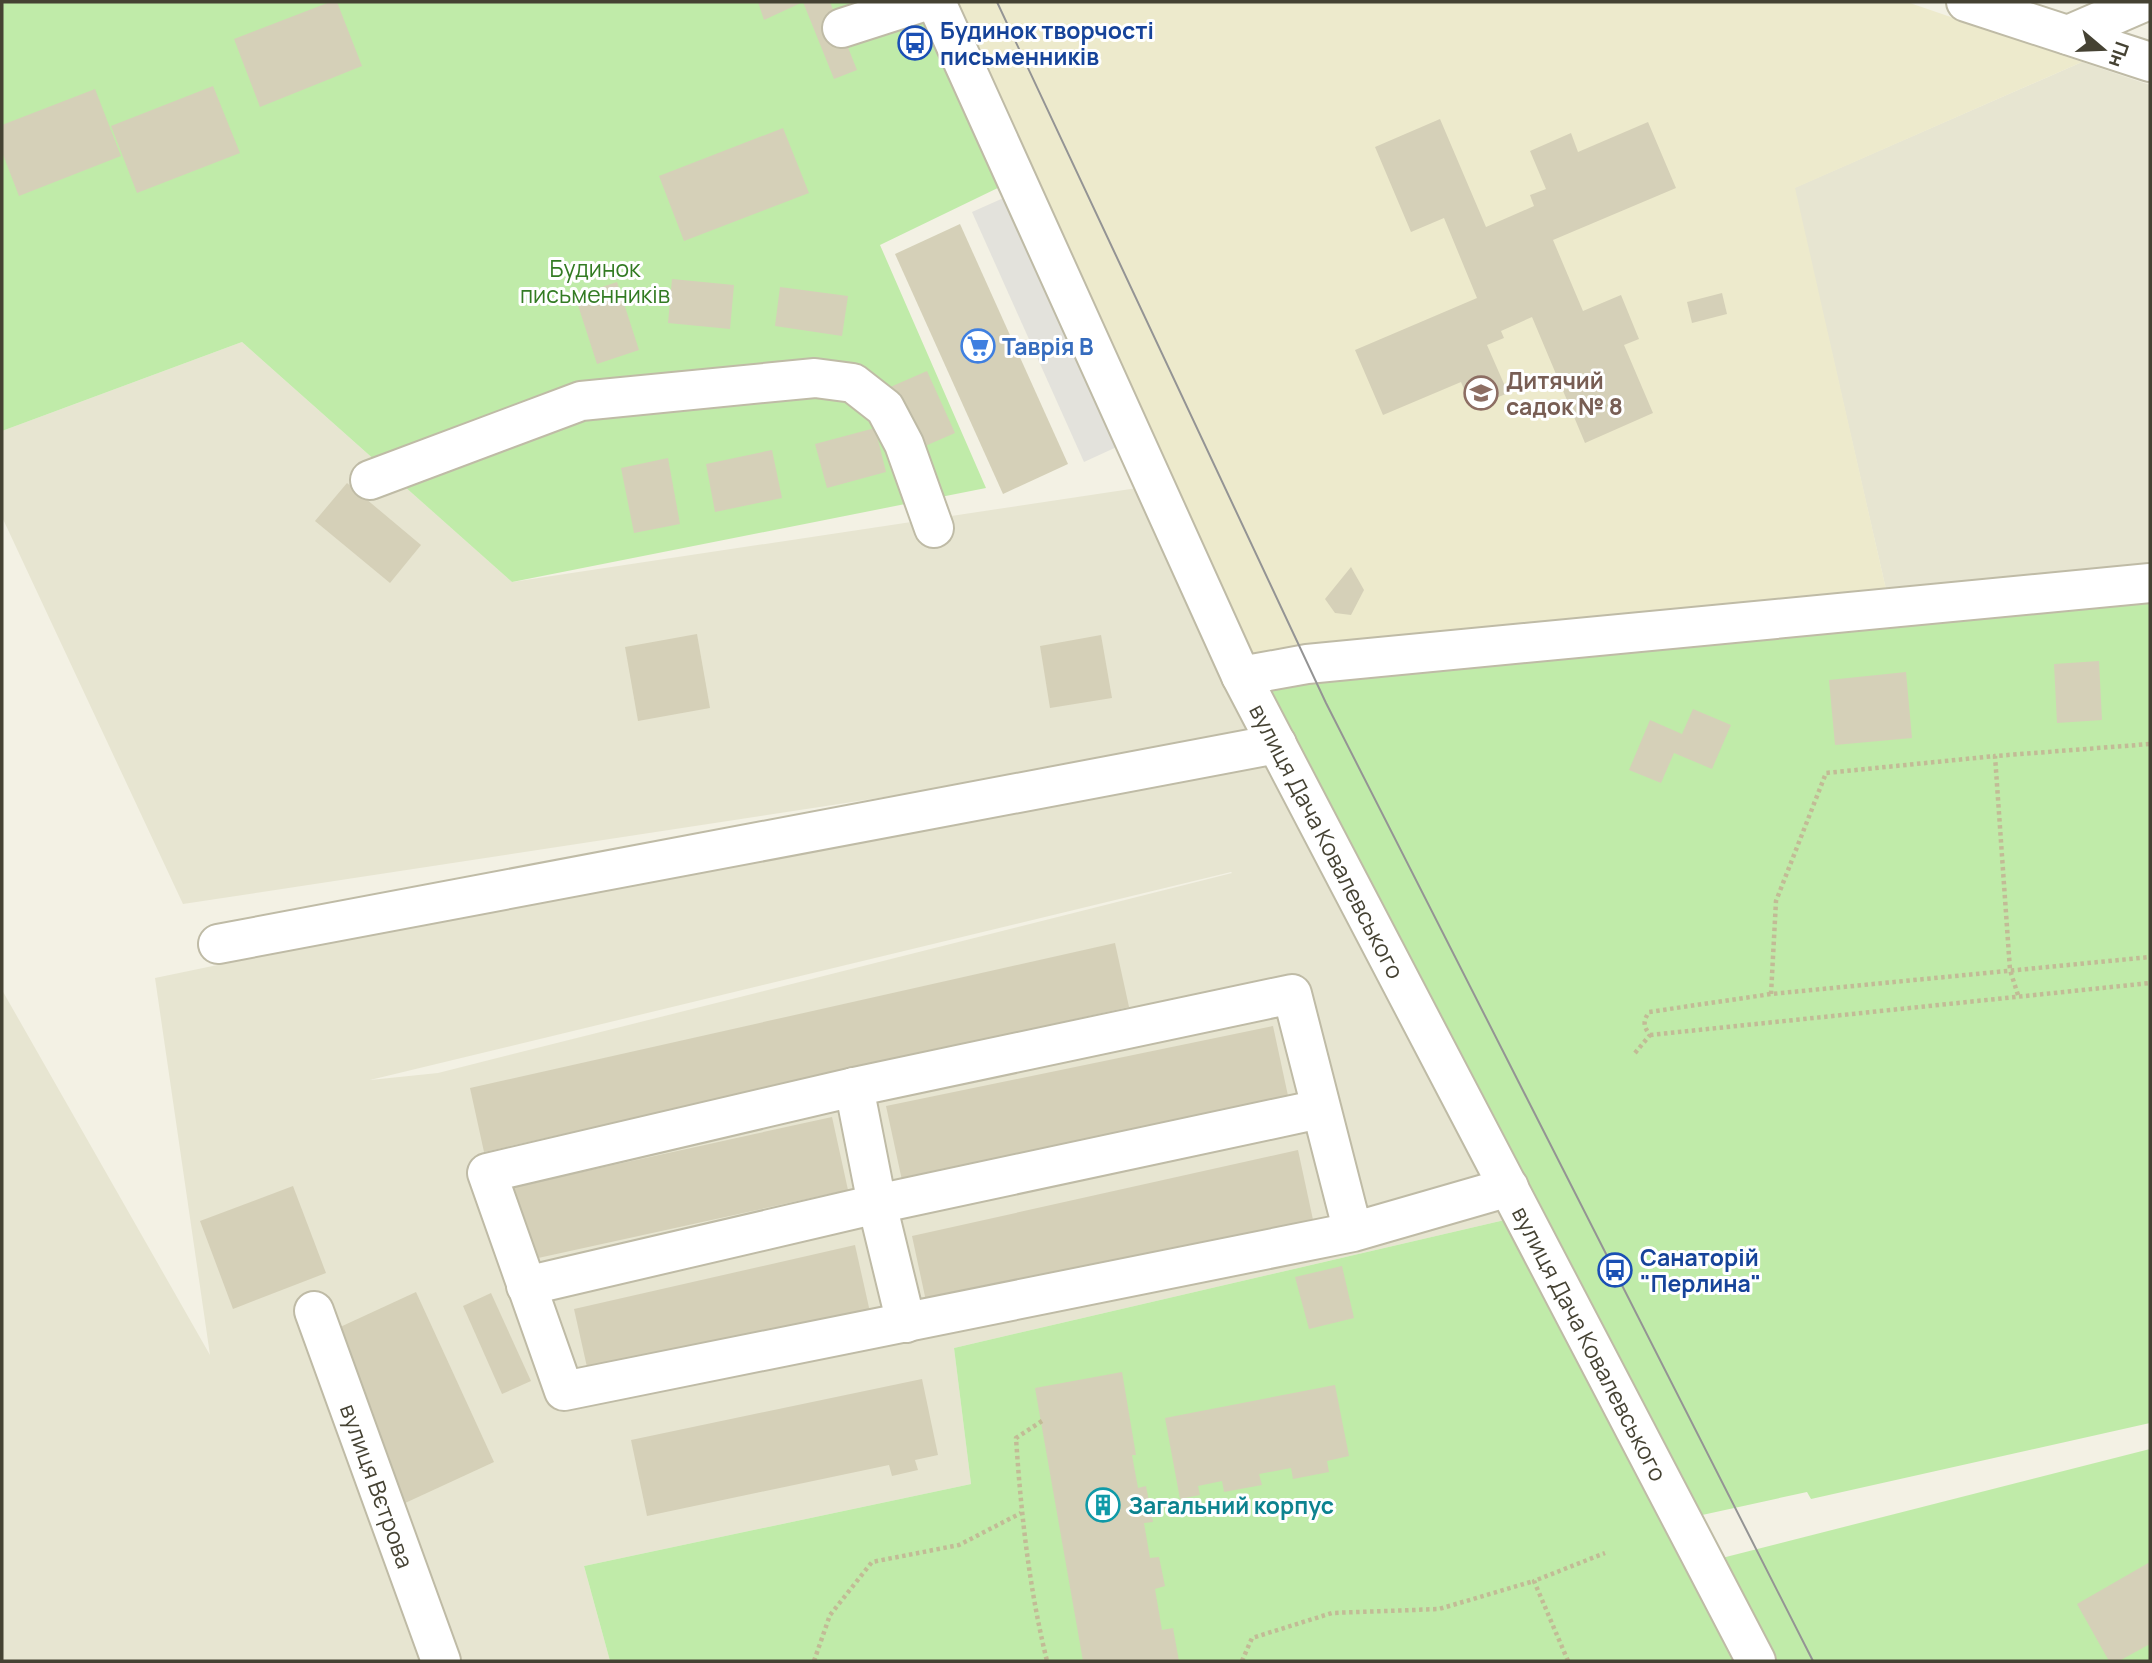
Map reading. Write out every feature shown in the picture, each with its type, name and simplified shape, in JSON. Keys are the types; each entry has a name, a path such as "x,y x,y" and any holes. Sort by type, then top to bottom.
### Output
{"street":[{"path":"842,28 923,2"},
{"name":"вулиця Дача Ковалевського","path":"936,2 1241,676 1756,1661"},
{"path":"1966,2 2150,62"},
{"path":"2068,35 2144,2"},
{"path":"370,480 581,401 815,377 853,383 885,408 904,444 934,528"},
{"path":"1241,676 1307,664 2150,583"},
{"path":"218,944 1277,744"},
{"path":"1353,1232 1292,995 855,1087 487,1173 564,1391 1353,1232 1508,1187"},
{"path":"855,1087 877,1204 906,1323"},
{"path":"526,1286 877,1204 1320,1109"},
{"name":"вулиця Вєтрова","path":"314,1311 441,1661"}],"path":[{"path":"1771,994 1776,901 1826,773 2150,744"},
{"path":"1995,757 2010,970 2018,995"},
{"path":"1650,1035 1645,1028 1644,1019 1649,1012 1771,994 2150,957"},
{"path":"1635,1053 1650,1035 2018,995 2150,984"},
{"path":"1042,1421 1016,1438 1021,1513 1047,1661"},
{"path":"814,1661 830,1615 872,1562 959,1545 1021,1513"},
{"path":"1242,1661 1252,1638 1332,1613 1439,1609 1534,1581 1605,1553"},
{"path":"1534,1581 1568,1661"}],"shaded area":[{"name":"Дитячий садок № 8","path":"950,2 1907,2 2082,62 1795,188 1888,598 1241,665"},
{"path":"2082,62 2150,85 2150,569 1888,598 1794,188"},
{"path":"1008,196 1121,445 1084,462 972,212"},
{"path":"242,342 512,582 1144,487 1260,740 183,904 2,517 2,431"},
{"path":"1262,748 1509,1219 954,1348 971,1484 584,1566 610,1661 2,1661 2,990 210,1355 155,978","holes":["1232,873 438,1073 370,1080"]}],"green space":[{"name":"Будинок письменників","path":"2,2 922,2 1006,184 880,245 986,488 512,582 242,342 2,431"},
{"path":"2150,597 2150,1423 1811,1499 1807,1492 1693,1517 1257,683"},
{"path":"1509,1219 1738,1661 610,1661 584,1566 971,1484 954,1348"},
{"path":"2150,1449 2150,1661 1771,1661 1718,1559"}],"building":[{"path":"330,2 337,2 362,66 260,107 234,39"},
{"path":"758,2 803,2 764,20"},
{"path":"803,2 830,2 857,70 834,79"},
{"path":"213,86 240,153 137,193 111,126"},
{"path":"95,89 121,156 19,196 2,152 2,125"},
{"path":"1440,119 1486,227 1534,206 1530,195 1546,189 1530,151 1571,133 1578,152 1648,122 1676,188 1553,240 1583,311 1621,295 1639,339 1624,345 1653,413 1585,443 1532,317 1501,331 1504,338 1487,345 1508,393 1472,408 1461,382 1383,415 1355,350 1477,298 1444,218 1411,232 1375,147"},
{"path":"783,128 809,193 684,241 659,176"},
{"path":"960,224 1068,464 1003,494 895,254"},
{"path":"672,279 734,285 730,329 668,323"},
{"path":"617,282 639,350 597,364 575,296"},
{"path":"780,287 848,296 842,336 775,326"},
{"path":"1722,293 1727,314 1692,323 1687,302"},
{"path":"927,371 955,433 916,450 888,388"},
{"path":"875,428 886,472 827,488 815,444"},
{"path":"772,450 782,498 715,512 706,464"},
{"path":"668,458 680,524 634,533 621,468"},
{"path":"347,483 421,545 390,583 315,521"},
{"path":"1351,567 1364,590 1351,615 1335,613 1325,599"},
{"path":"697,634 710,708 638,721 625,647"},
{"path":"1101,635 1112,698 1050,708 1040,646"},
{"path":"2099,661 2102,720 2057,723 2054,664"},
{"path":"1906,672 1912,738 1835,745 1829,680"},
{"path":"1693,709 1731,725 1712,769 1674,753 1661,783 1629,770 1650,720 1682,734"},
{"path":"1115,943 1129,1007 484,1152 470,1088"},
{"path":"1273,1026 1290,1105 903,1185 886,1106"},
{"path":"832,1117 848,1190 529,1260 513,1187"},
{"path":"1298,1150 1315,1229 929,1315 912,1236"},
{"path":"293,1186 326,1273 233,1309 200,1221"},
{"path":"855,1245 870,1312 589,1376 574,1309"},
{"path":"1342,1266 1354,1318 1309,1329 1295,1277"},
{"path":"416,1292 494,1462 403,1504 325,1334"},
{"path":"491,1293 531,1381 502,1394 463,1306"},
{"name":"Загальний корпус","path":"1122,1372 1136,1455 1132,1455 1138,1488 1146,1486 1153,1522 1144,1523 1150,1558 1159,1557 1165,1586 1155,1589 1162,1630 1173,1628 1179,1661 1083,1661 1035,1388"},
{"path":"922,1379 938,1455 915,1460 918,1470 892,1476 889,1465 647,1516 631,1440"},
{"path":"1335,1385 1349,1456 1327,1461 1329,1472 1293,1479 1291,1468 1259,1474 1262,1485 1224,1492 1222,1481 1198,1486 1200,1495 1180,1499 1165,1418"},
{"path":"2150,1562 2150,1644 2119,1661 2109,1661 2077,1604"}],"tram line":[{"path":"997,2 1326,703 1813,1661"}],"place":[{"name":"Будинок творчості письменників","path":"915,43"},
{"name":"Таврія В","path":"978,346"},
{"name":"Дитячий садок № 8","path":"1481,393"},
{"name":"Санаторій \"Перлина\"","path":"1615,1270"},
{"name":"Загальний корпус","path":"1103,1505"}]}
